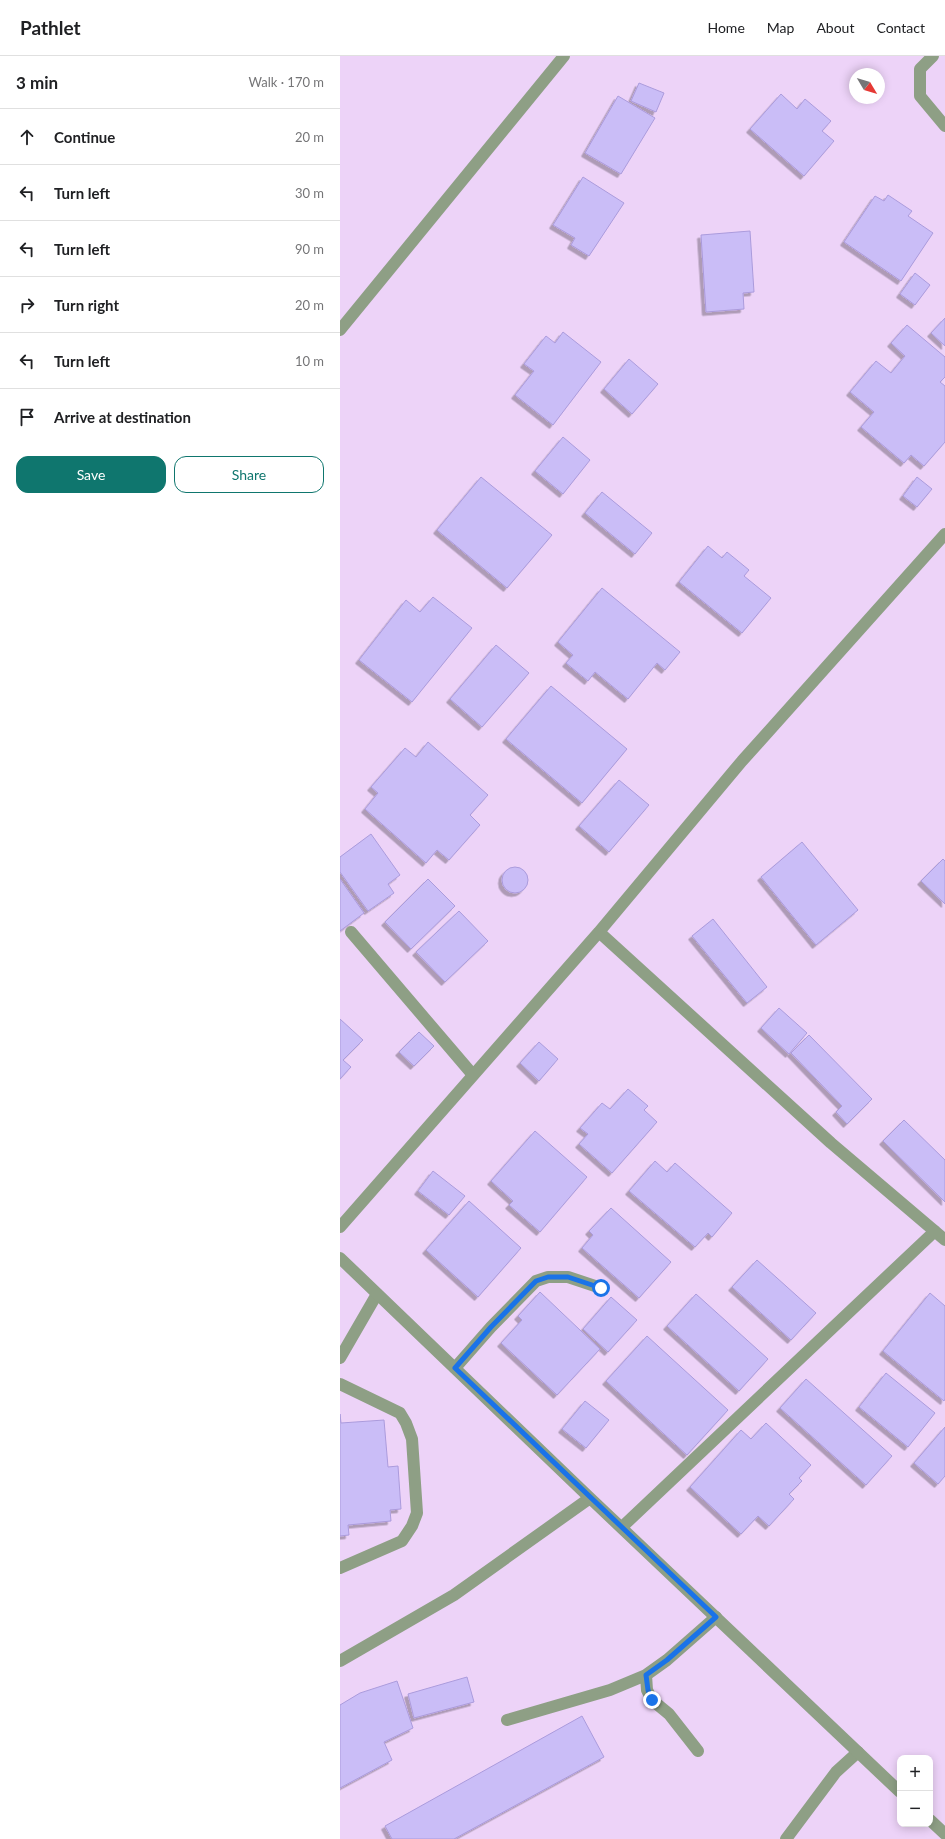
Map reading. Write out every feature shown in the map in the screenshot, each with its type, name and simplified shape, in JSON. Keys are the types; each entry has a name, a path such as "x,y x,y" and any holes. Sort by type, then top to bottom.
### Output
{"street":[{"path":"340,330 564,56"},
{"path":"933,56 920,69 920,96 945,126"},
{"path":"340,1227 599,932 742,761 945,534"},
{"path":"351,932 474,1075"},
{"path":"599,932 831,1143 945,1240"},
{"path":"622,1527 935,1231"},
{"path":"340,1258 899,1791"},
{"path":"455,1368 491,1327 536,1281 548,1277 568,1277 601,1288"},
{"path":"340,1358 377,1294"},
{"path":"340,1384 400,1414 406,1423 412,1439 417,1513 412,1526 402,1542 340,1568"},
{"path":"340,1661 454,1595 590,1498"},
{"path":"507,1720 610,1690 646,1675 667,1660 716,1617"},
{"path":"646,1675 648,1690 652,1700 669,1714 698,1751"},
{"path":"786,1839 836,1772 858,1752"},
{"path":"933,1823 945,1834"}],"building":[{"path":"639,83 664,93 656,112 631,101"},
{"path":"781,94 797,109 805,99 831,121 822,131 834,141 804,176 750,129"},
{"path":"618,96 655,118 621,174 585,153"},
{"path":"583,177 624,203 589,256 571,245 575,238 553,225"},
{"path":"888,195 912,211 908,216 933,233 901,281 844,242 875,196 884,201"},
{"path":"750,231 754,292 743,293 744,309 706,312 701,235"},
{"path":"915,273 930,285 915,305 900,294"},
{"path":"945,318 945,346 931,333"},
{"path":"907,325 945,357 945,377 940,382 945,386 945,442 924,466 911,455 904,463 861,427 874,412 850,392 876,361 891,373 905,356 891,343"},
{"path":"563,332 601,362 553,425 515,395 534,371 524,364 546,336 555,343"},
{"path":"629,359 658,384 632,414 604,389"},
{"path":"563,437 590,460 563,494 535,471"},
{"path":"481,477 552,535 507,588 437,530"},
{"path":"917,477 932,489 917,507 903,496"},
{"path":"602,492 652,533 635,554 585,513"},
{"path":"708,546 722,558 727,552 749,570 744,576 771,598 742,633 679,582"},
{"path":"602,588 680,652 665,670 657,663 628,699 595,672 588,681 566,663 573,655 558,642"},
{"path":"433,597 472,628 412,702 359,660 406,600 420,612"},
{"path":"496,645 529,673 482,727 450,699"},
{"path":"551,686 627,749 582,803 506,739"},
{"path":"428,742 488,795 470,815 480,825 449,860 437,850 426,863 365,809 378,793 371,787 405,748 416,757"},
{"path":"619,780 649,805 609,852 579,826"},
{"path":"371,834 400,875 388,884 394,893 368,911 340,872 340,857"},
{"path":"802,842 858,910 816,945 761,877"},
{"path":"943,859 945,861 945,904 921,881"},
{"path":"515,867 524,871 528,880 524,889 515,893 506,889 502,880 506,871"},
{"path":"340,879 364,913 340,931"},
{"path":"428,879 455,906 411,949 385,922"},
{"path":"459,911 488,941 445,982 416,952"},
{"path":"713,919 767,987 747,1003 692,936"},
{"path":"779,1008 807,1033 789,1054 761,1028"},
{"path":"340,1019 363,1040 343,1060 351,1067 340,1079"},
{"path":"419,1032 434,1046 414,1066 399,1052"},
{"path":"809,1035 872,1099 847,1124 836,1112 842,1106 791,1053"},
{"path":"539,1042 558,1059 539,1081 520,1063"},
{"path":"628,1089 648,1106 644,1110 657,1122 612,1173 579,1144 588,1134 580,1128 602,1103 610,1109"},
{"path":"904,1120 945,1160 945,1202 883,1141"},
{"path":"535,1131 587,1177 540,1232 509,1205 513,1201 491,1181"},
{"path":"655,1161 667,1172 675,1163 732,1213 712,1237 708,1233 695,1247 629,1191"},
{"path":"433,1171 465,1196 449,1215 418,1191"},
{"path":"469,1201 521,1248 478,1297 426,1250"},
{"path":"611,1208 671,1262 639,1298 582,1248 593,1235 589,1231"},
{"path":"757,1260 816,1313 791,1340 732,1287"},
{"path":"540,1292 600,1349 557,1395 501,1343 522,1320 518,1316"},
{"path":"930,1293 945,1306 944,1401 883,1351"},
{"path":"696,1294 768,1359 739,1391 667,1326"},
{"path":"611,1297 637,1320 608,1352 583,1329"},
{"path":"647,1336 728,1410 687,1455 606,1381"},
{"path":"886,1373 935,1413 908,1447 859,1407"},
{"path":"806,1379 892,1456 866,1485 780,1408"},
{"path":"585,1401 609,1420 586,1448 562,1429"},
{"path":"340,1414 341,1423 384,1420 388,1467 398,1466 401,1509 390,1510 391,1521 348,1525 349,1535 340,1536"},
{"path":"766,1423 811,1465 799,1478 802,1481 789,1494 794,1499 769,1526 758,1516 741,1534 690,1487 741,1430 751,1439"},
{"path":"945,1427 945,1476 938,1484 914,1463"},
{"path":"467,1677 474,1702 414,1718 408,1694"},
{"path":"397,1681 413,1728 384,1742 392,1760 340,1788 340,1705 360,1693"},
{"path":"582,1716 604,1757 454,1839 392,1839 385,1826"}],"route":[{"path":"601,1288 568,1277 548,1277 536,1281 491,1327 455,1368 716,1617 667,1660 646,1675 648,1690 652,1700"}]}
